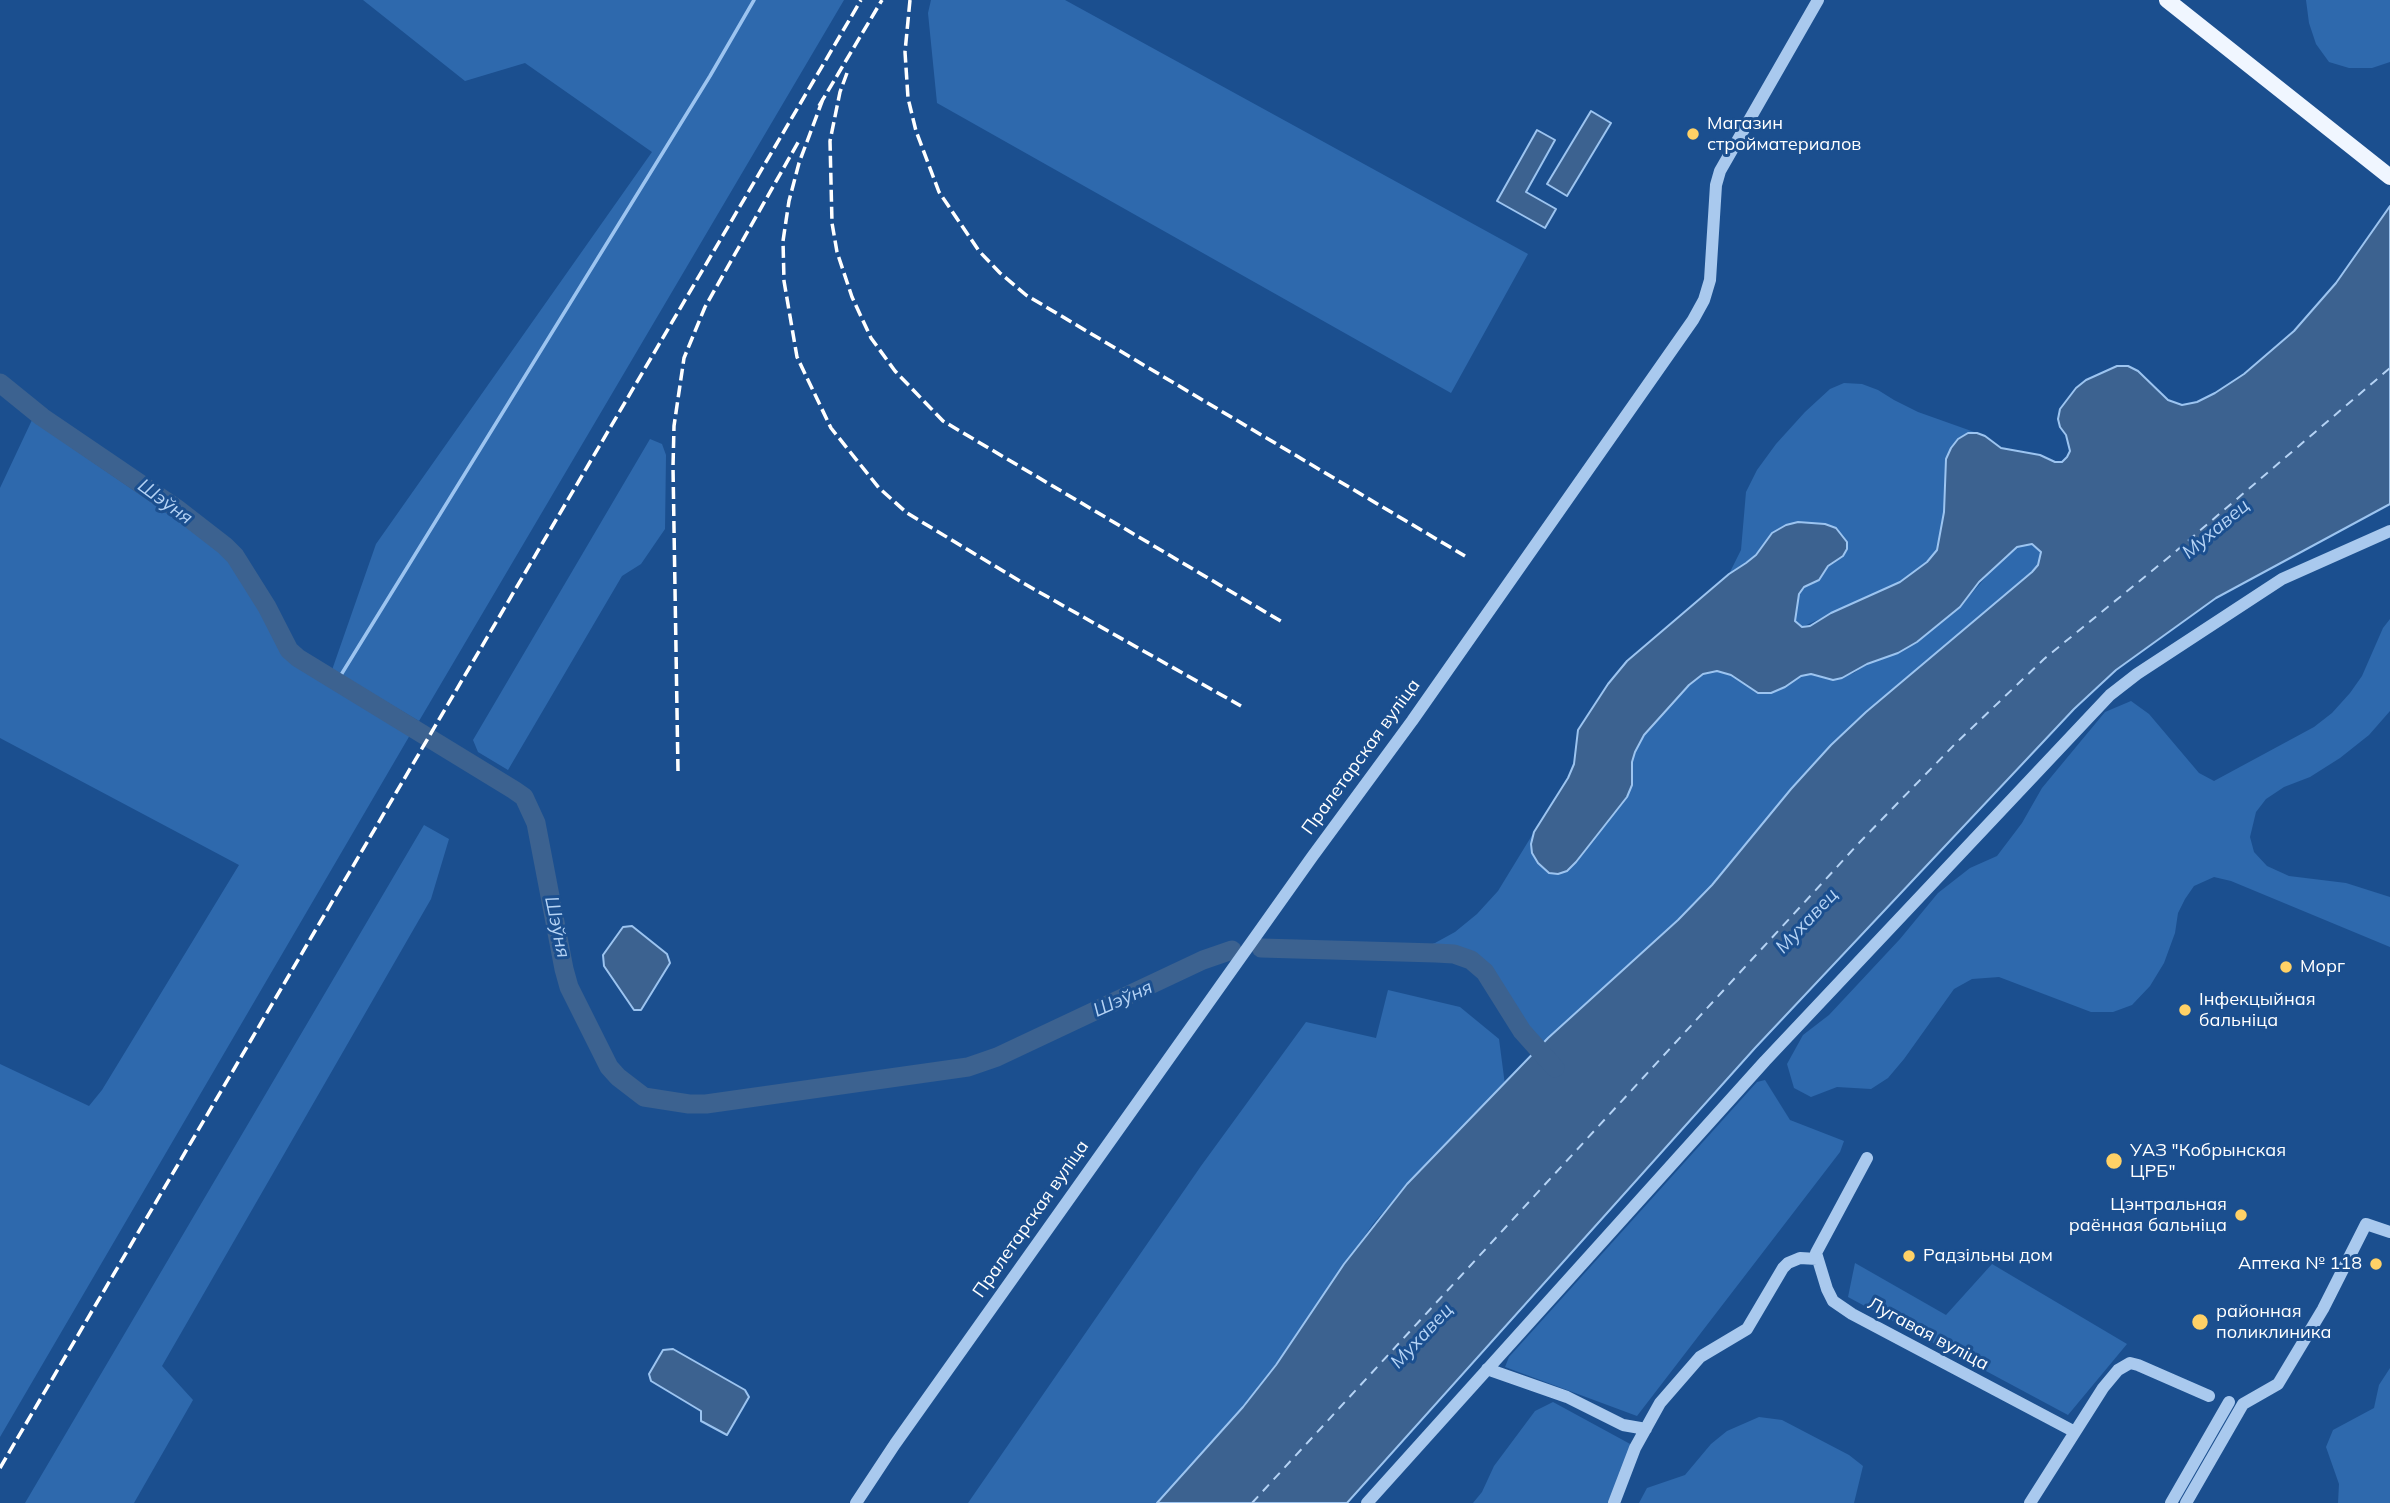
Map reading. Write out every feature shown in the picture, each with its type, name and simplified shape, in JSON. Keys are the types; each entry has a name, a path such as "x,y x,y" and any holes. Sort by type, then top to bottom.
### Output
{"main road":[{"path":"2167,0 2390,177"}],"street":[{"name":"Пралетарская вуліца","path":"856,1503 895,1444 1312,857 1412,721 1693,320 1704,300 1710,280 1716,186 1720,171 1818,0"},
{"path":"1367,1503 1765,1061 2110,695 2137,674 2283,579 2390,531"},
{"path":"1614,1503 1635,1448 1660,1403 1700,1357 1747,1329 1788,1263 1800,1258 1818,1259 1818,1245 1867,1158"},
{"path":"2171,1503 2232,1411 2277,1384 2323,1309 2366,1224 2390,1232"},
{"name":"Лугавая вуліца","path":"1818,1259 1833,1301 2074,1432"},
{"path":"2029,1503 2118,1370 2130,1363 2209,1396 2214,1405 2232,1411"},
{"path":"1487,1369 1567,1397 1623,1425 1646,1429"},
{"path":"2186,1503 2232,1411"}],"shaded area":[{"path":"363,0 844,0 419,721 332,670 376,544 652,152 525,63 465,81"},
{"path":"931,0 1065,0 1528,254 1451,393 937,103 928,13"},
{"path":"2306,0 2390,0 2390,62 2372,68 2349,68 2329,62 2316,44 2309,23"},
{"path":"1844,383 1862,384 1878,390 1918,412 1977,433 1968,433 1946,459 1944,512 1937,550 1933,557 1900,582 1802,627 1795,621 1799,594 1804,587 1819,581 1828,566 1835,561 1825,524 1798,522 1786,525 1772,533 1756,555 1729,574 1741,550 1746,492 1757,470 1805,412 1830,389"},
{"path":"32,420 217,548 236,566 286,657 305,672 410,735 0,1437 0,1064 89,1106 102,1090 239,865 0,738 0,488"},
{"path":"650,439 662,444 666,455 665,529 641,564 622,576 508,770 478,752 473,740"},
{"path":"2027,544 2038,547 2041,552 2038,565 2032,572 1866,712 1831,745 1712,885 1678,920 1538,1048 1522,1031 1485,972 1471,960 1454,954 1408,952 1435,943 1455,932 1477,914 1498,891 1534,832 1531,844 1567,871 1627,797 1632,785 1632,762 1644,735 1689,685 1703,674 1717,671 1731,675 1758,692 1771,693 1801,676 1811,674 1833,680 1854,673 1867,664 1898,653 1917,642 1960,607 1998,563 2017,546"},
{"path":"2390,619 2390,711 2369,735 2340,758 2266,799 2256,812 2250,837 2254,852 2267,866 2289,876 2346,883 2390,897 2390,947 2231,881 2214,877 2194,886 2185,899 2178,913 2175,933 2164,963 2150,986 2132,1005 2113,1012 2091,1012 1999,977 1972,979 1954,989 1904,1059 1888,1078 1871,1089 1837,1087 1811,1097 1794,1088 1787,1064 1803,1035 1829,1015 1900,939 1938,893 1970,868 1997,856 2022,823 2042,788 2105,712 2131,701 2149,714 2199,773 2214,781 2314,727 2332,713 2362,676 2383,628"},
{"path":"424,825 449,839 431,899 162,1366 193,1400 134,1503 25,1503"},
{"path":"1388,990 1460,1007 1499,1039 1505,1085 1407,1184 1373,1224 1276,1365 1243,1407 1157,1503 968,1503 1201,1166 1306,1022 1376,1038"},
{"path":"1765,1080 1790,1120 1844,1141 1840,1152 1637,1416 1505,1367 1509,1357 1757,1082"},
{"path":"1855,1263 1946,1315 1992,1264 2127,1344 2068,1415 1848,1297"},
{"path":"2390,1368 2390,1503 2338,1503 2339,1484 2326,1447 2333,1430 2374,1408 2379,1385"},
{"path":"1553,1402 1632,1445 1610,1503 1473,1503 1482,1492 1494,1466 1535,1411"},
{"path":"1759,1417 1782,1420 1849,1455 1863,1466 1854,1503 1639,1503 1647,1488 1685,1475 1711,1444 1727,1431"}],"water":[{"path":"1591,111 1611,123 1567,196 1547,184"},
{"path":"1537,130 1555,140 1526,192 1556,209 1545,228 1497,201"},
{"name":"Мухавец","path":"2390,206 2390,504 2216,598 2116,670 2074,709 1755,1048 1347,1503 1157,1503 1243,1407 1276,1365 1344,1264 1407,1184 1548,1038 1678,920 1712,885 1831,745 1866,712 2032,572 2038,565 2041,552 2032,544 2017,547 1979,582 1960,607 1917,642 1842,678 1833,680 1811,674 1801,676 1771,693 1758,693 1731,675 1717,671 1703,674 1689,685 1644,735 1632,762 1632,785 1627,797 1567,871 1549,873 1532,853 1534,832 1568,778 1574,764 1578,730 1608,684 1627,661 1729,574 1756,555 1772,533 1786,525 1798,522 1825,524 1836,528 1847,542 1843,556 1828,566 1819,580 1804,587 1799,594 1795,621 1802,627 1810,626 1831,613 1900,582 1927,562 1937,550 1944,512 1946,459 1958,439 1968,433 1977,433 2001,448 2062,462 2070,451 2058,419 2060,409 2076,388 2086,380 2117,366 2128,366 2138,371 2168,400 2182,405 2197,402 2215,393 2244,374 2294,331 2336,283"},
{"path":"632,926 667,954 670,963 641,1010 634,1010 604,966 603,955 623,927"},
{"path":"673,1349 745,1390 749,1397 727,1435 701,1421 701,1411 651,1381 649,1374 663,1350"}],"waterway":[{"path":"336,683 710,76 754,0"},
{"name":"Шэўня","path":"0,383 42,417 176,508 225,546 235,556 267,607 289,650 298,658 524,797 536,823 569,987 609,1067 644,1097 706,1104 968,1067 997,1057 1203,960 1232,950"},
{"name":"Шэўня","path":"1261,948 1454,954 1471,960 1485,972 1522,1031 1555,1068"}],"ferry route":[{"path":"1252,1503 1859,843 1954,745 2044,659 2169,557 2390,368"}],"railway":[{"path":"0,1468 861,0"},
{"path":"819,106 882,0"},
{"path":"910,0 905,52 908,98 916,131 939,192 979,251 1000,273 1026,295 1465,556"},
{"path":"847,73 840,92 830,141 832,223 837,252 852,297 871,338 895,371 943,421 1284,623"},
{"path":"823,99 799,163 789,201 783,241 784,281 797,357 831,428 879,488 907,513 1023,583 1241,706"},
{"path":"678,771 673,467 674,426 684,358 705,307 800,139"}],"place":[{"name":"Магазин стройматериалов","path":"1693,134"},
{"name":"Морг","path":"2286,967"},
{"name":"Інфекцыйная бальніца","path":"2185,1010"},
{"name":"УАЗ \"Кобрынская ЦРБ\"","path":"2114,1161"},
{"name":"Цэнтральная раённая бальніца","path":"2241,1215"},
{"name":"Радзільны дом","path":"1909,1256"},
{"name":"Аптека № 118","path":"2376,1264"},
{"name":"районная поликлиника","path":"2200,1322"}]}
